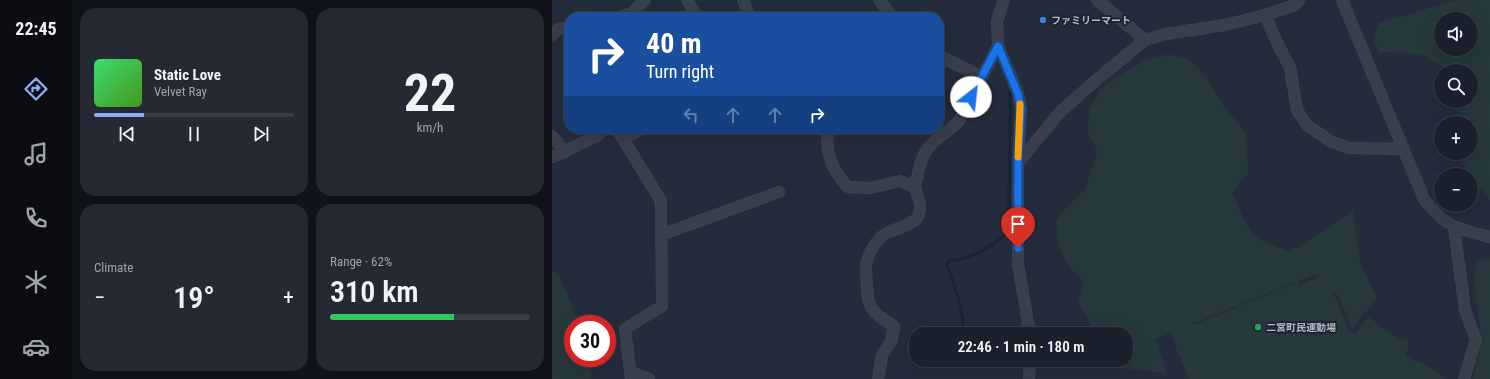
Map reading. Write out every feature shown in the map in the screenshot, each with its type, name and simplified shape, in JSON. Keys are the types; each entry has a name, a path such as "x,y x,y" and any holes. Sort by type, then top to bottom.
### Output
{"street":[{"path":"633,12 645,0"},
{"path":"687,0 694,12"},
{"path":"743,0 748,12"},
{"path":"879,0 889,12"},
{"path":"1004,0 998,20 998,46 1018,94 1021,108 1018,163 1018,264 1029,327"},
{"path":"1097,0 1145,40"},
{"path":"1018,163 1060,112 1145,40 1166,34 1225,25 1266,16 1295,6 1300,0"},
{"path":"1342,0 1424,199 1433,211 1454,227 1490,237"},
{"path":"1266,16 1279,47 1290,67 1297,110 1308,125 1330,141 1350,148 1403,150"},
{"path":"554,29 564,28"},
{"path":"878,379 882,355 891,342 894,327 872,310 868,300 866,267 869,256 885,233 911,223 917,218 920,211 920,200 915,187 920,162 925,152 933,142 949,131 959,121 998,46"},
{"path":"944,58 982,77"},
{"path":"552,157 565,152 599,134"},
{"path":"620,134 661,201 662,306 625,329 630,376 649,379"},
{"path":"623,139 632,134"},
{"path":"828,134 828,154 838,176 848,187 870,188 900,181 915,187"},
{"path":"552,136 565,152"},
{"path":"661,235 779,192"},
{"path":"1454,227 1466,310 1476,340 1464,379"},
{"path":"1029,379 1030,367"}],"shaded area":[{"path":"1457,0 1490,0 1490,201 1481,188 1478,190 1478,168 1466,168 1461,160 1478,160 1478,116 1457,116 1461,108 1478,108 1478,64 1438,64 1424,56 1395,51 1379,53 1373,39 1379,23"},
{"path":"1168,54 1189,60 1205,75 1224,106 1245,132 1249,172 1232,193 1243,217 1254,234 1268,243 1289,252 1353,210 1360,261 1377,299 1352,328 1340,298 1332,291 1350,332 1355,334 1368,317 1400,339 1410,342 1405,356 1429,366 1445,379 1189,379 1170,333 1155,339 1167,373 1119,367 1133,367 1133,327 1092,327 1078,301 1084,281 1072,270 1062,254 1058,241 1056,221 1062,211 1085,190 1097,151 1088,132 1089,110 1101,88 1142,62","holes":["1316,274 1319,277 1300,286 1298,282 1194,325 1194,323"]},
{"path":"1490,259 1490,379 1473,379 1482,342 1474,278 1477,262"},
{"path":"552,271 559,274 575,315 564,315 564,367 590,367 592,376 590,379 552,379"}],"waterway":[{"path":"963,327 961,308 947,264 949,261 973,255 991,246 1005,235 1009,229 1010,92"}],"slow traffic":[{"path":"1018,157 1020,104"}],"place":[{"name":"ファミリーマート","path":"1043,20"},
{"name":"二宮町民運動場","path":"1258,327"}],"route":[{"path":"971,97 998,46 1018,94 1021,108 1018,163 1018,248"}]}
